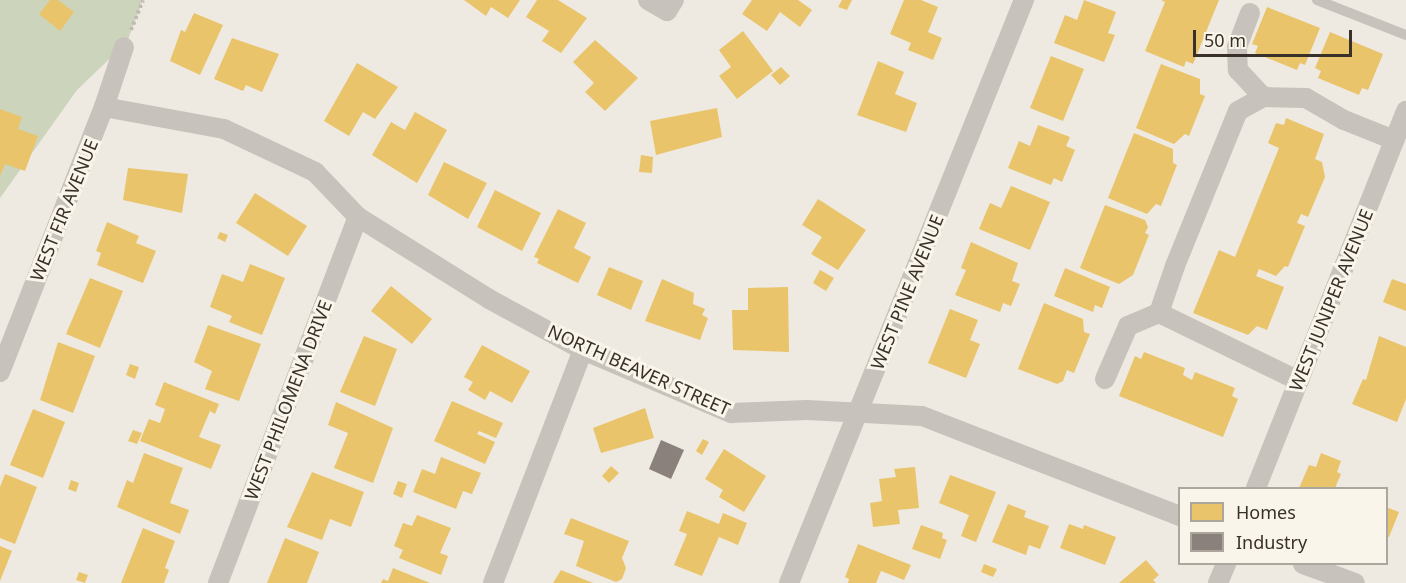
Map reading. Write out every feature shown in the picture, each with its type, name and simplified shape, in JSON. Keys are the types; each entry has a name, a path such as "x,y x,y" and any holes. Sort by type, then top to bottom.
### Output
{"street":[{"path":"648,0 667,11 674,0"},
{"name":"WEST PINE AVENUE","path":"789,583 1024,0"},
{"path":"1250,13 1237,47 1238,70 1263,98"},
{"name":"WEST FIR AVENUE","path":"0,372 105,107 124,47"},
{"path":"1105,379 1128,326 1159,313 1238,111 1263,98 1306,98 1344,120 1394,140"},
{"name":"NORTH BEAVER STREET","path":"105,107 224,129 315,172 358,217 489,299 583,350 731,413 858,412 922,416 1178,516"},
{"name":"WEST JUNIPER AVENUE","path":"1257,487 1406,111"},
{"name":"WEST PHILOMENA DRIVE","path":"218,583 358,217"},
{"path":"1159,313 1299,381"},
{"path":"493,583 583,350"},
{"path":"1218,583 1226,565"},
{"path":"1306,565 1355,583"}],"lane":[{"path":"1317,0 1406,35"}],"path":[{"path":"124,47 143,0"}],"green space":[{"path":"0,0 143,0 127,42 77,90 0,198"}],"building: Homes":[{"path":"50,0 58,0 74,12 60,31 39,14"},
{"path":"464,0 520,0 508,18 491,7 486,16"},
{"path":"537,0 558,0 587,18 561,53 542,41 549,31 526,17"},
{"path":"752,0 798,0 812,10 800,27 780,12 767,31 742,14"},
{"path":"842,0 852,0 847,10 838,7"},
{"path":"904,0 921,0 938,7 928,32 942,38 933,60 908,50 911,43 890,34"},
{"path":"1084,0 1116,12 1108,33 1115,35 1104,62 1054,43 1065,15 1077,20"},
{"path":"1161,0 1219,0 1193,64 1186,61 1184,67 1145,51 1165,2"},
{"path":"1267,7 1320,28 1305,65 1300,63 1297,70 1255,53 1258,46 1252,44"},
{"path":"194,13 223,25 200,75 170,61 181,30 185,32"},
{"path":"743,31 773,71 737,99 719,76 731,67 719,50"},
{"path":"1330,32 1383,54 1368,90 1362,88 1359,95 1318,78 1321,71 1315,68"},
{"path":"232,38 279,54 262,92 246,85 243,91 214,79"},
{"path":"595,40 638,78 605,111 585,92 594,83 573,62"},
{"path":"1051,56 1084,69 1063,121 1030,108"},
{"path":"878,61 904,72 895,94 917,103 906,132 857,115"},
{"path":"357,63 398,87 375,119 363,112 349,136 324,121"},
{"path":"1161,64 1200,79 1200,94 1205,96 1189,136 1185,134 1174,144 1136,128"},
{"path":"781,67 790,76 780,85 771,75"},
{"path":"717,108 722,137 656,155 650,121"},
{"path":"0,109 22,117 18,129 38,136 25,171 5,164 0,176"},
{"path":"415,112 447,130 417,183 372,155 391,122 405,130"},
{"path":"1286,118 1324,134 1315,159 1322,162 1325,177 1308,217 1301,214 1297,223 1305,226 1288,267 1285,266 1276,276 1259,269 1256,276 1284,287 1267,330 1257,326 1248,335 1193,313 1219,250 1235,257 1279,148 1268,143 1276,123 1284,125"},
{"path":"1038,125 1070,137 1066,146 1075,150 1062,182 1054,178 1051,185 1008,168 1019,141 1030,146"},
{"path":"1134,133 1173,149 1173,163 1177,165 1161,206 1156,204 1147,214 1108,198"},
{"path":"641,155 653,157 652,173 639,172"},
{"path":"444,162 487,183 468,219 428,195"},
{"path":"128,168 188,174 182,213 123,200"},
{"path":"1011,186 1050,202 1030,250 979,229 990,203 1001,208"},
{"path":"495,190 541,213 522,251 477,227"},
{"path":"255,193 307,226 288,256 236,223"},
{"path":"818,199 866,230 838,270 811,254 822,237 802,225"},
{"path":"1105,205 1145,220 1148,227 1145,233 1149,235 1133,275 1119,284 1080,268"},
{"path":"558,209 586,223 574,248 591,257 578,283 537,263 539,259 534,257"},
{"path":"107,222 139,236 136,243 156,251 143,283 97,265 101,253 96,251"},
{"path":"220,232 228,235 225,242 217,238"},
{"path":"971,242 1018,263 1012,281 1020,284 1011,306 1003,303 1000,312 955,295 966,270 961,268"},
{"path":"250,264 285,278 262,335 229,322 232,316 210,307 222,274 243,282"},
{"path":"609,267 643,281 631,310 597,295"},
{"path":"1065,268 1110,287 1102,308 1095,305 1093,312 1054,296"},
{"path":"820,270 834,278 826,291 813,283"},
{"path":"90,278 123,291 100,348 66,334"},
{"path":"662,279 694,293 693,304 705,309 702,315 708,318 700,340 645,321"},
{"path":"1392,279 1406,284 1406,311 1383,302"},
{"path":"391,286 432,319 412,344 371,311"},
{"path":"788,287 789,352 733,350 732,310 748,310 748,288"},
{"path":"1044,303 1083,319 1084,332 1090,334 1074,373 1067,370 1063,381 1057,384 1018,369"},
{"path":"950,309 978,320 970,340 980,344 966,378 928,363"},
{"path":"208,325 261,344 239,401 205,389 212,371 194,362"},
{"path":"364,336 397,349 375,406 340,392"},
{"path":"1379,336 1406,347 1406,399 1397,422 1352,404 1363,379 1366,380"},
{"path":"58,342 95,356 73,413 40,400"},
{"path":"482,345 530,371 512,403 490,391 485,400 468,390 473,382 464,377"},
{"path":"1144,352 1185,368 1183,375 1192,380 1195,372 1235,388 1232,396 1238,399 1223,437 1119,396 1135,356 1141,359"},
{"path":"130,364 139,367 135,379 126,375"},
{"path":"164,382 219,404 215,414 210,411 199,437 221,445 211,469 140,441 149,419 160,423 165,409 155,405"},
{"path":"452,401 503,423 496,438 479,431 477,434 495,442 485,464 434,441"},
{"path":"336,402 393,428 373,483 334,468 348,433 328,425"},
{"path":"645,408 654,438 601,453 593,428"},
{"path":"33,409 65,422 43,478 10,465"},
{"path":"133,430 142,433 137,444 128,441"},
{"path":"703,439 709,442 702,455 696,451"},
{"path":"724,449 766,476 744,512 719,497 723,490 705,479"},
{"path":"144,453 183,468 170,503 189,510 180,534 117,507 127,480 133,483"},
{"path":"1321,453 1341,461 1337,472 1341,474 1335,487 1299,487 1309,465 1316,467"},
{"path":"441,457 481,473 472,494 463,491 456,509 413,492 422,469 435,474"},
{"path":"611,466 619,473 609,483 602,476"},
{"path":"915,467 919,508 898,510 900,524 873,527 870,503 882,501 879,479 896,477 894,469"},
{"path":"312,472 364,492 351,527 330,519 322,540 287,527"},
{"path":"5,474 37,487 15,544 0,538 0,487"},
{"path":"950,475 996,492 976,542 961,536 969,515 939,503"},
{"path":"71,480 79,483 76,492 68,489"},
{"path":"398,481 407,484 402,498 393,494"},
{"path":"1008,504 1026,511 1024,517 1049,526 1040,549 1029,545 1026,555 992,542"},
{"path":"1388,508 1399,512 1388,537"},
{"path":"687,511 719,524 723,513 747,523 738,545 719,537 702,576 674,565 687,534 679,531"},
{"path":"417,515 451,528 440,553 448,556 441,575 399,558 403,550 394,546 403,523 412,526"},
{"path":"571,518 629,541 622,558 626,568 622,579 616,582 576,566 584,541 564,534"},
{"path":"1069,524 1083,529 1084,525 1116,537 1105,565 1060,548"},
{"path":"921,525 943,533 942,538 947,540 940,559 912,549"},
{"path":"143,528 175,541 165,568 169,570 164,583 121,583"},
{"path":"285,538 319,552 307,583 267,583"},
{"path":"858,544 911,565 904,580 881,571 876,583 848,583 849,579 845,577"},
{"path":"0,546 12,551 0,581"},
{"path":"1146,560 1159,575 1153,580 1156,583 1119,583"},
{"path":"984,564 997,569 993,577 981,572"},
{"path":"393,568 430,583 381,583 383,579 388,581"},
{"path":"561,570 593,583 553,583"},
{"path":"79,572 88,575 85,583 76,580"}],"building: Industry":[{"path":"661,440 684,450 671,479 649,469"}]}
